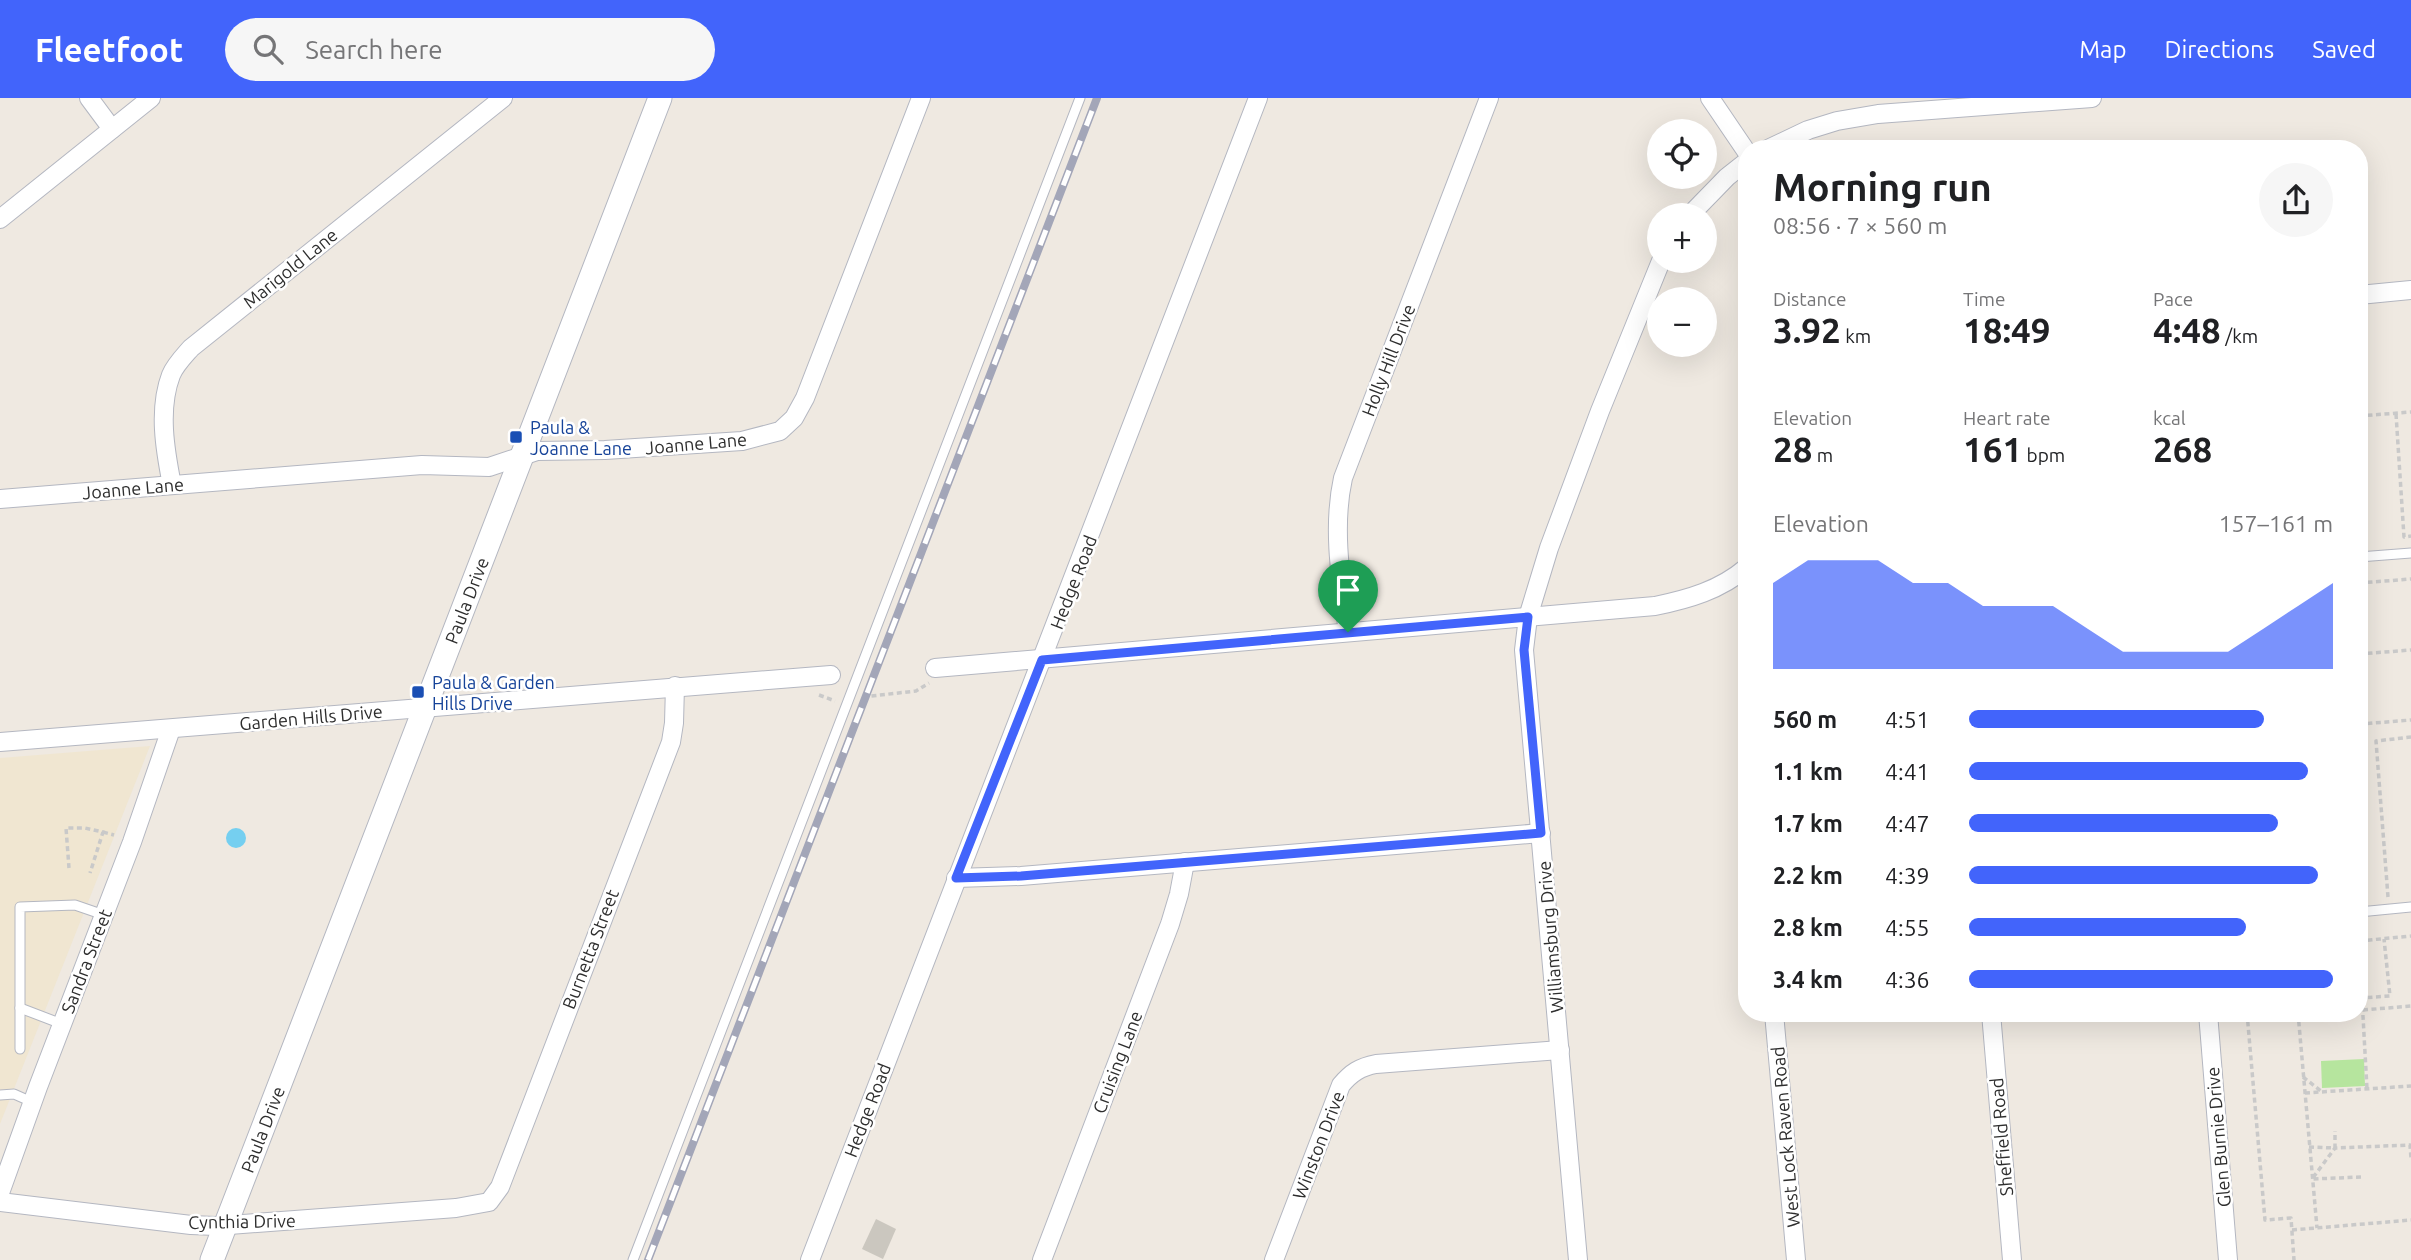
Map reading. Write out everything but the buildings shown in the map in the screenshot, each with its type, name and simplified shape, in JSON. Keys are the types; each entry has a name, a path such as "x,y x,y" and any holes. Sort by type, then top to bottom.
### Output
{"street":[{"path":"89,98 112,129"},
{"path":"0,219 151,98"},
{"name":"Marigold Lane","path":"172,485 164,420 166,391 177,364 201,340 503,98"},
{"name":"Paula Drive","path":"212,1260 660,98"},
{"name":"Joanne Lane","path":"0,499 422,466 489,467 537,451 742,442 780,431 794,418 805,398 920,98"},
{"name":"Hedge Road","path":"810,1260 1258,98"},
{"name":"Holly Hill Drive","path":"1348,632 1337,516 1343,478 1489,98"},
{"path":"1710,98 1739,140"},
{"path":"1787,140 1837,121 1868,116 2092,98"},
{"path":"1702,203 1738,168"},
{"name":"Williamsburg Drive","path":"1578,1260 1524,650 1528,617 1549,548 1600,411 1656,273"},
{"path":"2368,294 2411,290"},
{"path":"938,668 1656,607 1687,600 1713,590 1738,573"},
{"name":"Garden Hills Drive","path":"0,742 831,675"},
{"name":"Burnetta Street","path":"484,1205 500,1186 671,742 676,686"},
{"name":"Sandra Street","path":"0,1193 171,729"},
{"path":"956,878 1021,876 1541,833"},
{"name":"Cruising Lane","path":"1042,1260 1170,924 1185,862"},
{"name":"West Lock Raven Road","path":"1775,1022 1796,1260"},
{"name":"Sheffield Road","path":"1992,1022 2012,1260"},
{"name":"Glen Burnie Drive","path":"2209,1022 2228,1260"},
{"name":"Winston Drive","path":"1274,1260 1341,1085 1350,1074 1363,1067 1376,1065 1560,1050"},
{"name":"Cynthia Drive","path":"0,1202 191,1225 484,1205"}],"lane":[{"path":"633,1260 1080,98"},
{"path":"2368,556 2411,553"},
{"path":"20,1049 20,907 75,905 104,915"},
{"path":"2368,911 2411,907"},
{"path":"20,1008 62,1024"},
{"path":"0,1095 14,1094 32,1102"}],"path":[{"path":"2368,416 2411,412"},
{"path":"2396,414 2404,537 2411,537"},
{"path":"2368,582 2411,579"},
{"path":"2368,653 2411,650"},
{"path":"876,695 916,691 938,676 938,668"},
{"path":"2368,723 2411,720"},
{"path":"2389,909 2376,741 2411,737"},
{"path":"69,868 66,828 85,828 114,835"},
{"path":"90,873 103,832"},
{"path":"2368,940 2411,936"},
{"path":"2368,998 2390,996 2384,939"},
{"path":"2368,1010 2411,1006"},
{"path":"2248,1022 2265,1220 2291,1218 2294,1260"},
{"path":"2299,1022 2317,1228"},
{"path":"2364,1022 2367,1089"},
{"path":"2303,1077 2323,1092"},
{"path":"2305,1093 2411,1086"},
{"path":"2312,1179 2335,1148 2335,1131"},
{"path":"2309,1147 2410,1145 2411,1158"},
{"path":"2312,1179 2361,1177"},
{"path":"2292,1230 2411,1220"}],"shaded area":[{"path":"150,746 0,1124 0,758"}],"green space":[{"path":"2364,1059 2365,1086 2322,1088 2321,1061"}],"water":[{"path":"236,828 243,831 246,838 243,845 236,848 229,845 226,838 229,831"}],"railway":[{"path":"648,1260 1097,98"}],"place":[{"name":"Paula & Joanne Lane","path":"516,437"},
{"name":"Paula & Garden Hills Drive","path":"418,692"}],"route":[{"path":"1528,617 1524,650 1541,833 1021,876 956,878 1042,660 1348,632 1528,617"}]}
